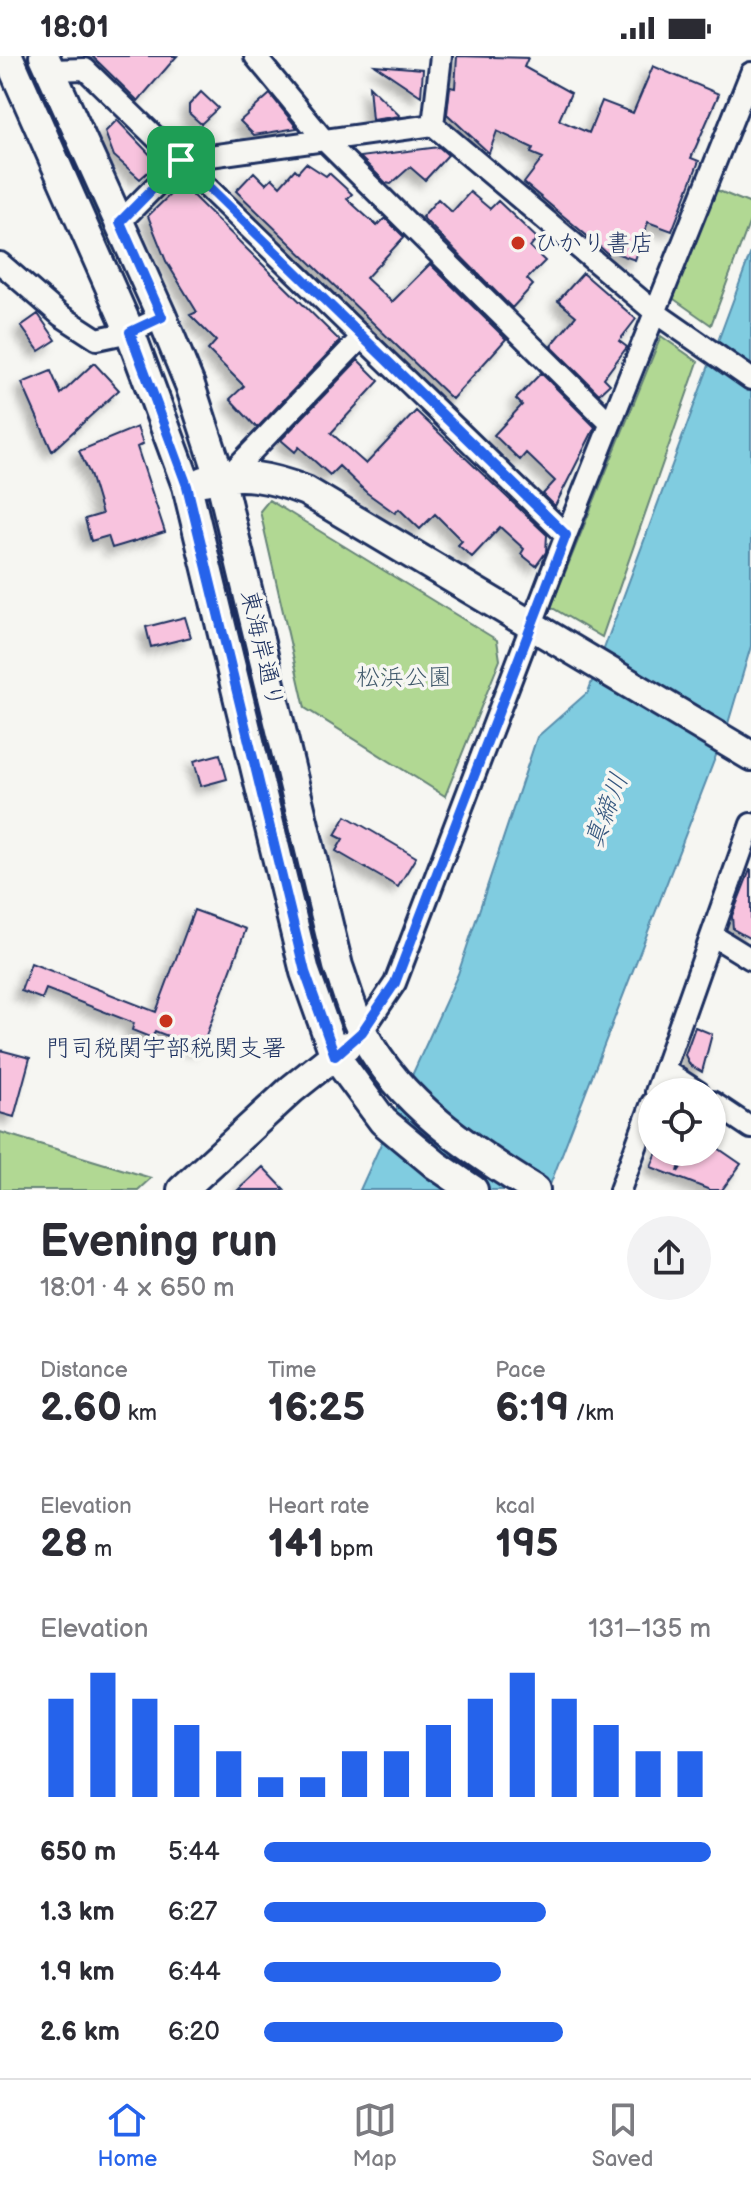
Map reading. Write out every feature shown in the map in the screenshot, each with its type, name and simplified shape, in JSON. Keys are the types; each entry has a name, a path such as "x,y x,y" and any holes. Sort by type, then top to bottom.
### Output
{"street":[{"name":"東海岸通り","path":"8,56 130,332 187,486 305,972 335,1056 383,1121 436,1165 473,1190"},
{"path":"255,56 324,140 610,423"},
{"path":"433,125 441,56"},
{"name":"東海岸通り","path":"48,63 162,317 224,476 338,966 362,1032 401,1087 450,1133 535,1190"},
{"path":"48,63 85,69 566,535"},
{"path":"182,1190 292,1089 362,1032 395,983 566,535 751,73"},
{"path":"120,222 181,160 433,125 656,313 751,379"},
{"path":"0,263 60,315 97,339 130,332 162,317"},
{"path":"224,476 362,337"},
{"path":"187,486 224,476 247,474 275,479 306,491 740,749"},
{"path":"661,1078 751,824"},
{"path":"712,935 751,959"},
{"path":"664,1070 676,1078"},
{"path":"726,1111 751,1128"},
{"path":"620,1190 638,1141"}],"green space":[{"path":"28,56 34,56 137,309 132,311 68,166"},
{"path":"714,189 751,204 751,218 711,325 671,297"},
{"path":"661,336 698,362 602,637 551,607"},
{"name":"松浜公園","path":"269,500 497,640 500,660 445,796 305,708 260,511"},
{"path":"225,551 276,752 316,966 246,685 239,617"},
{"path":"0,1132 151,1178 138,1190 0,1190"}],"water":[{"name":"真締川","path":"751,252 751,646 727,727 548,1190 360,1190 458,974 537,737 588,692"}],"building":[{"path":"92,56 177,56 138,101"},
{"path":"457,56 528,58 524,67 571,93 559,120 589,133 602,101 633,113 653,66 719,94 691,158 699,161 672,231 648,222 635,260 610,251 608,254 524,183 543,158 531,153 533,148 497,131 489,153 447,114 450,87 455,88"},
{"path":"375,65 423,69 421,96"},
{"path":"369,86 400,116 372,120"},
{"path":"201,92 218,108 201,124 189,113 189,105"},
{"path":"270,94 297,128 254,135 240,121"},
{"path":"117,120 158,163 140,179 114,156 105,132"},
{"path":"439,147 448,155 425,180 410,167 391,184 386,183 360,157"},
{"path":"306,163 326,176 329,173 352,194 347,199 377,226 385,218 404,237 366,278 392,302 430,264 506,339 452,399 236,191 254,172 266,184 272,178 280,186 295,169 298,172"},
{"path":"181,184 340,341 257,428 230,399 244,386 208,350 216,341 190,315 197,312 166,261 148,216"},
{"path":"470,192 490,209 498,201 537,238 530,247 545,261 527,279 533,285 512,308 422,217 438,199 452,212"},
{"path":"583,273 636,319 619,341 627,347 604,378 610,384 599,394 551,346 576,316 558,301"},
{"path":"38,314 56,340 39,351 21,326"},
{"path":"358,360 379,381 331,433 366,464 416,411 547,535 546,552 536,566 521,554 524,549 500,527 472,557 458,545 462,541 435,514 420,529 399,509 395,513 367,493 339,466 330,475 299,447 295,452 281,440"},
{"path":"94,363 119,390 52,451 22,383 51,371 61,394"},
{"path":"541,373 595,427 555,506 543,494 555,481 526,453 520,460 494,435 522,405 516,399"},
{"path":"137,427 143,444 137,447 165,532 112,548 108,536 91,541 85,519 102,514 90,474 79,451"},
{"path":"185,617 191,637 151,647 146,627"},
{"path":"220,754 227,779 201,786 194,761"},
{"path":"346,816 416,857 398,887 336,851 343,839 335,835"},
{"path":"750,870 751,939 733,929 732,916"},
{"path":"194,910 246,929 201,1049 155,1031 152,1038 132,1030 134,1023 46,989 42,999 21,991 31,963 156,1012"},
{"path":"695,1027 712,1034 702,1072 690,1065 685,1055"},
{"path":"0,1050 30,1058 14,1117 0,1113"},
{"path":"726,1154 741,1164 722,1190 710,1190 651,1167 680,1166 678,1172 682,1166 726,1166"},
{"path":"263,1167 285,1190 238,1190"}],"place":[{"name":"ひかり書店","path":"518,243"},
{"name":"門司税関宇部税関支署","path":"166,1021"}],"route":[{"path":"181,160 566,535 395,983 362,1032 335,1056 305,972 187,486 130,332 162,317 120,222 181,160"}]}
